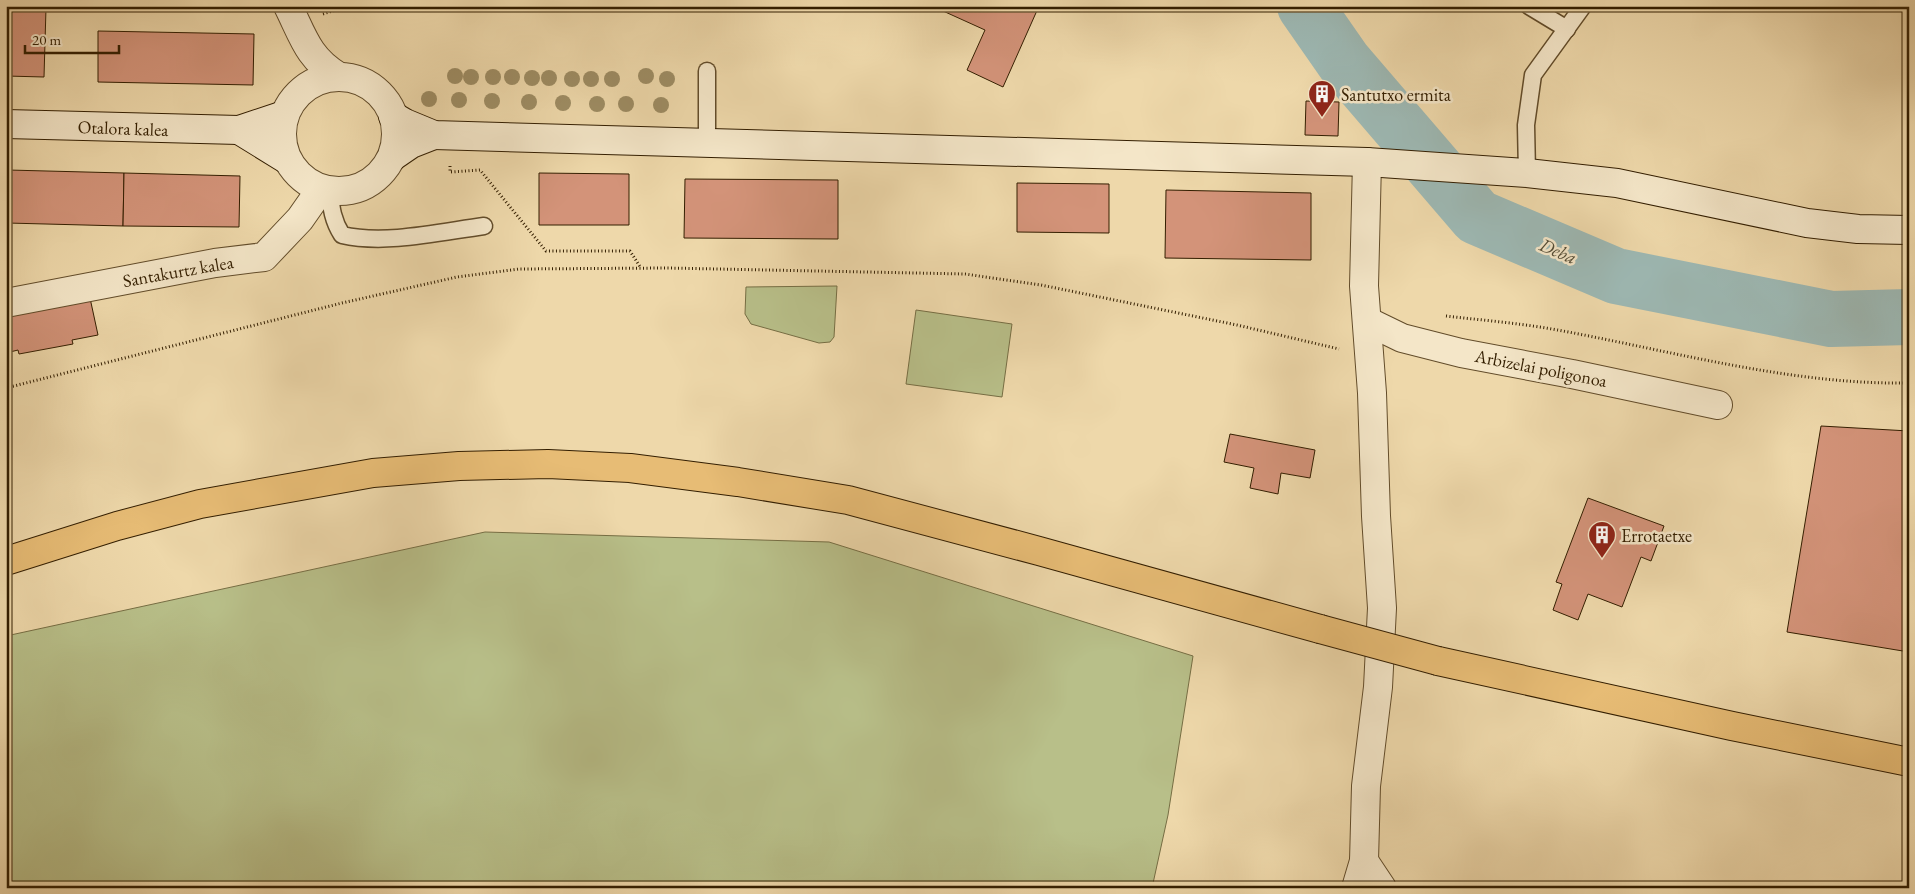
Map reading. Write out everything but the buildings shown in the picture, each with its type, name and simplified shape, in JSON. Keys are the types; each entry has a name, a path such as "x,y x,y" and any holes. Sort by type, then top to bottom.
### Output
{"main road":[{"path":"6,561 117,526 200,504 373,473 459,466 548,464 630,468 738,482 848,500 1438,661 1732,726 1909,762"}],"street":[{"path":"288,6 302,37 324,68 338,76 355,79 370,85 384,99 393,116 396,135 392,157 385,169 372,182 356,190 325,191 304,181 286,159 284,150 302,37"},
{"path":"239,130 291,105 306,87 321,79 338,76"},
{"path":"393,116 405,123 443,135 1380,163 1527,174 1617,183 1807,223 1858,229 1909,230"},
{"name":"Otalora kalea","path":"6,124 239,130"},
{"path":"239,130 286,159"},
{"path":"392,157 411,144 443,135"},
{"path":"1356,888 1364,861 1366,786 1378,688 1382,608 1376,516 1370,358 1364,286 1380,163"},
{"name":"Santakurtz kalea","path":"6,303 215,263 264,256 325,191"},
{"name":"Arbizelai poligonoa","path":"1367,321 1402,338 1461,353 1718,405"},
{"path":"1364,861 1382,888"}],"lane":[{"path":"1529,6 1567,29"},
{"path":"1527,174 1526,125 1533,75 1583,6"},
{"path":"706,71 707,142"},
{"path":"325,191 332,218 342,235 358,239 380,239 484,226"}],"path":[{"path":"443,135 450,172 480,170 546,250 630,251 641,268"},
{"path":"6,388 457,277 519,269 641,268 965,274 1041,285 1237,325 1350,351 1370,358"},
{"path":"1440,316 1550,329 1667,353 1802,376 1874,384 1909,383"}],"green space":[{"path":"837,286 834,337 830,342 819,343 751,324 745,314 746,287"},
{"path":"916,310 1012,324 1002,397 906,384"},
{"path":"485,532 829,542 1193,656 1168,815 1152,888 6,888 6,636"}],"waterway":[{"name":"Deba","path":"1305,6 1344,62 1477,217 1616,276 1831,319 1909,317"}],"place":[{"name":"Santutxo ermita","path":"1322,118"},
{"name":"Errotaetxe","path":"1602,559"}]}
